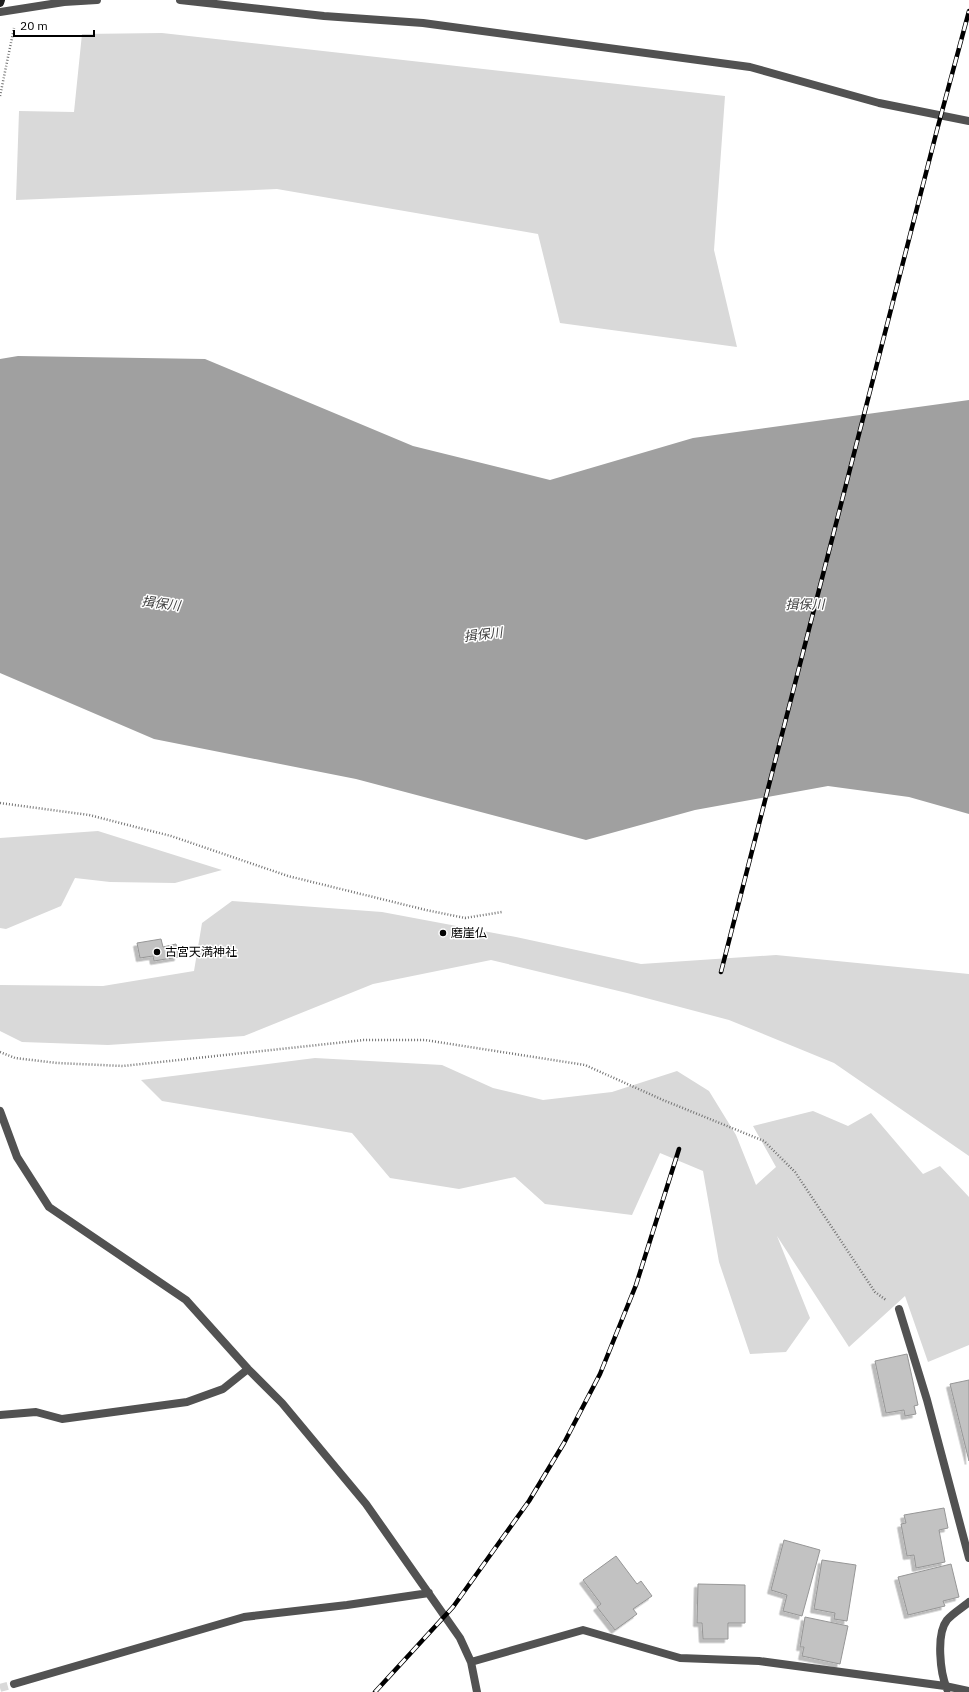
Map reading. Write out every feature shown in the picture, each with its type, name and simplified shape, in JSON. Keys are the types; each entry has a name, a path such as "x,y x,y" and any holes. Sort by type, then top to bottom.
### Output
{"street":[{"path":"0,12 64,2 97,0"},
{"path":"180,0 324,16 423,23 750,66 879,103 969,121"},
{"path":"0,1111 17,1157 49,1207 186,1300 248,1369 282,1403 366,1504 460,1638 471,1662 477,1692"},
{"path":"898,1309 927,1400 969,1558"},
{"path":"0,1415 36,1412 62,1419 187,1402 223,1390 248,1369"},
{"path":"14,1684 244,1617 347,1605 429,1593"},
{"path":"946,1689 939,1657 946,1620 969,1602"},
{"path":"471,1662 583,1630 680,1658 759,1661 946,1689 969,1691"}],"path":[{"path":"0,96 11,45"},
{"path":"0,803 89,815 171,836 288,876 426,910 465,918 502,912"},
{"path":"0,1052 15,1058 57,1063 123,1066 364,1040 425,1040 585,1065 662,1100 764,1141 795,1172 875,1292 898,1309"}],"shaded area":[{"path":"162,33 725,96 714,250 737,347 560,323 538,234 277,189 16,200 19,111 74,112 82,34"},
{"path":"98,831 222,870 175,883 110,882 75,878 61,906 6,929 0,928 0,838"},
{"path":"232,901 382,912 516,937 641,964 776,955 969,974 969,1156 834,1063 729,1020 627,993 491,960 373,984 244,1036 108,1045 22,1042 0,1031 0,985 103,986 194,971 202,923"},
{"path":"315,1058 442,1065 493,1088 543,1100 612,1092 677,1071 709,1091 736,1135 756,1185 776,1167 753,1126 813,1111 848,1126 871,1113 923,1174 940,1166 969,1197 969,1345 928,1362 905,1296 849,1347 777,1236 810,1318 786,1352 750,1354 719,1262 703,1171 660,1153 632,1215 545,1204 515,1177 459,1189 390,1178 352,1133 162,1101 141,1080"}],"water":[{"name":"揖保川","path":"18,356 205,359 413,446 550,480 693,438 969,400 969,814 909,797 828,786 695,810 586,840 356,779 154,739 0,673 0,359"}],"building":[{"path":"161,939 163,947 176,944 178,957 154,961 153,956 140,958 137,943"},
{"path":"907,1354 918,1405 914,1406 916,1414 905,1416 904,1410 886,1413 875,1361"},
{"path":"969,1380 969,1461 950,1384"},
{"path":"944,1508 948,1528 939,1530 945,1562 916,1568 914,1555 907,1556 901,1524 906,1523 904,1515"},
{"path":"784,1540 820,1550 802,1616 783,1611 787,1595 771,1590"},
{"path":"616,1556 637,1584 641,1581 652,1596 633,1609 637,1614 615,1630 597,1607 601,1604 583,1580"},
{"path":"822,1560 856,1565 847,1621 834,1619 835,1613 814,1609"},
{"path":"951,1564 959,1597 943,1601 945,1606 908,1615 898,1577"},
{"path":"698,1584 745,1585 745,1623 728,1623 728,1639 703,1639 702,1623 697,1623"},
{"path":"805,1617 848,1626 840,1664 802,1656 804,1647 800,1647"}],"tunnel":[{"path":"0,1688 14,1684"}],"railway":[{"path":"721,972 937,130 969,11"},
{"path":"375,1692 453,1607 529,1501 564,1443 600,1374 636,1285 679,1149"}],"place":[{"name":"磨崖仏","path":"443,933"},
{"name":"古宮天満神社","path":"157,952"}]}
